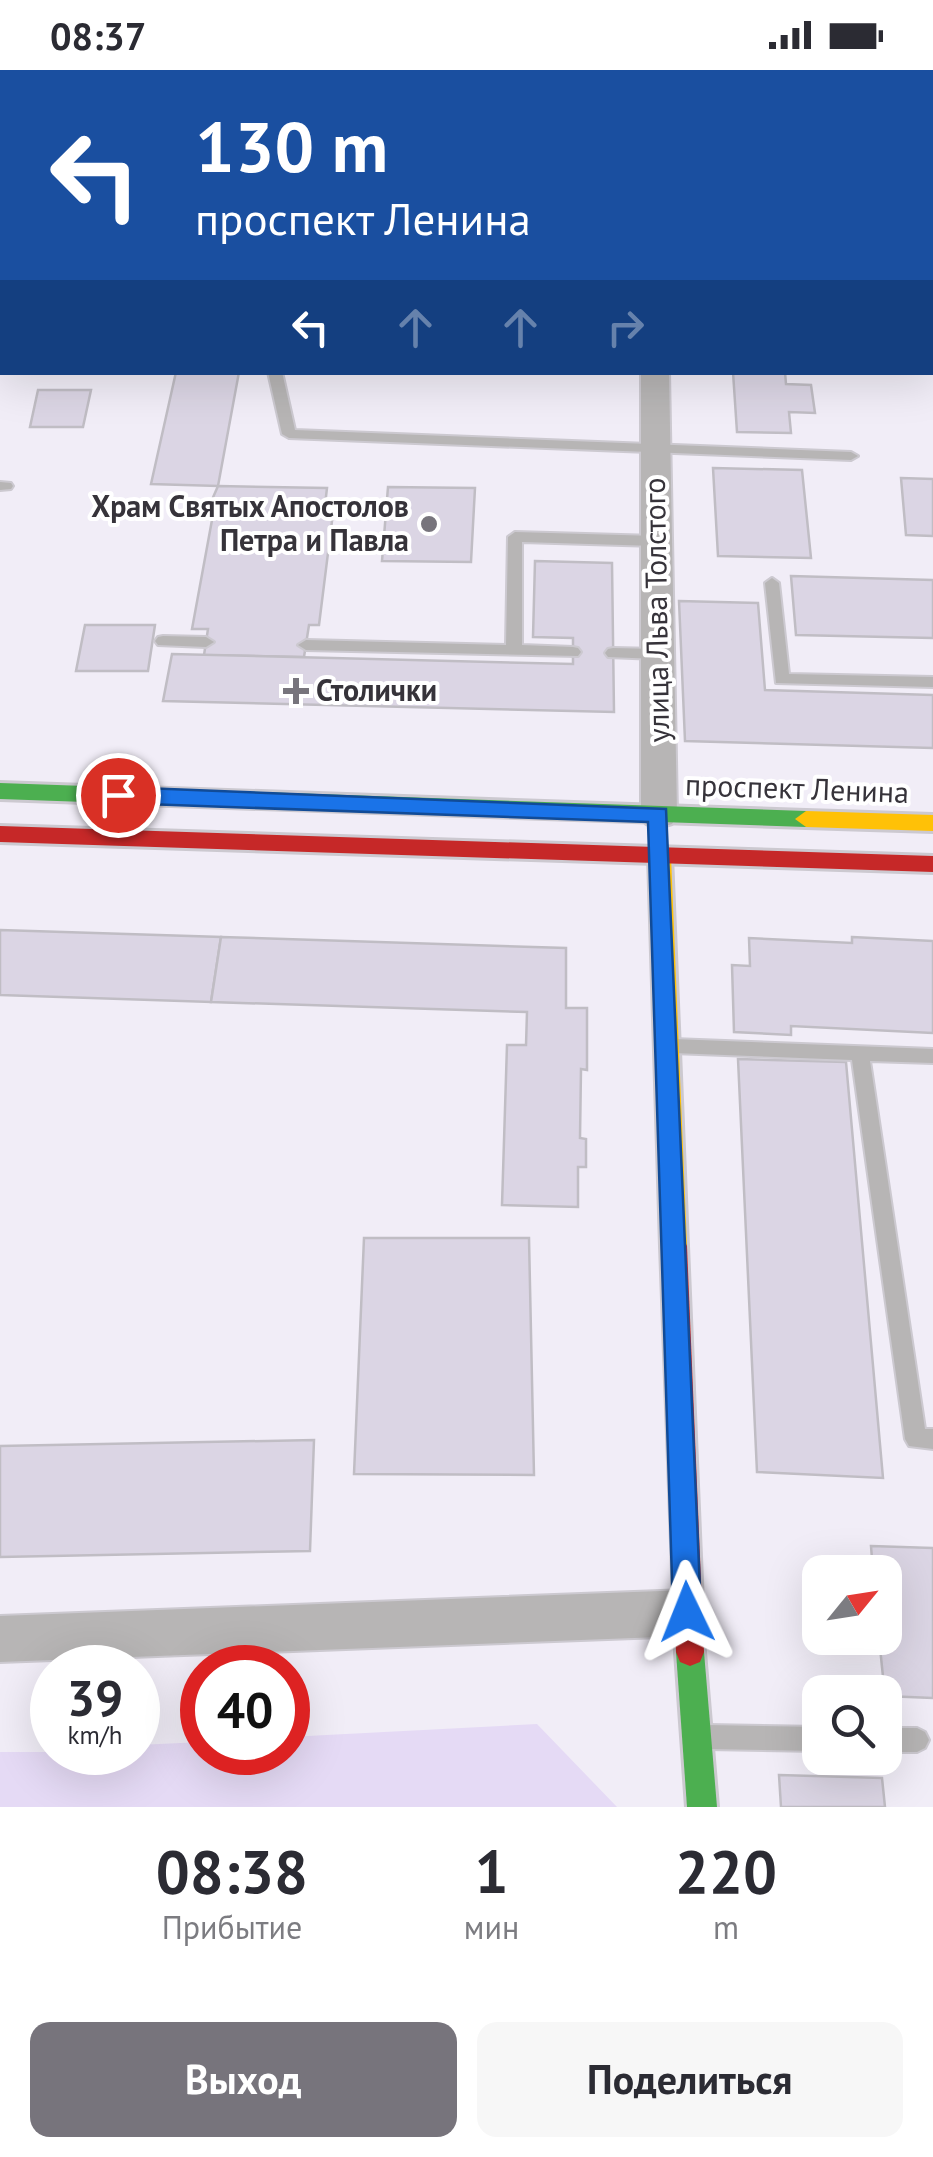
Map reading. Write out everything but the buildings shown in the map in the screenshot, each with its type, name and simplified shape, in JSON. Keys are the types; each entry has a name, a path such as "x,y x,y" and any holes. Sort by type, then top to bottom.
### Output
{"main road":[{"name":"проспект Ленина","path":"0,791 933,823"},
{"name":"улица Льва Толстого","path":"659,815 687,1612 702,1807"},
{"path":"0,834 933,864"}],"street":[{"name":"улица Льва Толстого","path":"654,375 659,815"},
{"path":"0,1640 687,1612"}],"lane":[{"path":"277,375 289,434 851,456"},
{"path":"514,650 515,537 656,541"},
{"path":"772,584 782,679 933,682"},
{"path":"163,641 206,642"},
{"path":"306,645 573,652"},
{"path":"613,653 657,654"},
{"path":"668,1046 933,1056"},
{"path":"860,1053 916,1438 933,1439"},
{"path":"696,1737 802,1739"},
{"path":"902,1740 917,1740"}],"shaded area":[{"path":"537,1724 617,1807 0,1807 0,1752 30,1752 30,1775 160,1775 160,1744 180,1743 180,1775 310,1775 310,1736"}],"traffic: fast":[{"path":"0,791 806,819"},
{"path":"690,1652 702,1807"}],"traffic: slow":[{"path":"806,819 933,823"},
{"path":"660,856 674,1246"}],"traffic: jam":[{"path":"0,834 933,864"},
{"path":"674,1246 690,1652"}],"place":[{"name":"Храм Святых Апостолов Петра и Павла","path":"429,524"},
{"name":"Столички","path":"296,691"}],"route":[{"path":"118,795 659,815 687,1612"}]}
